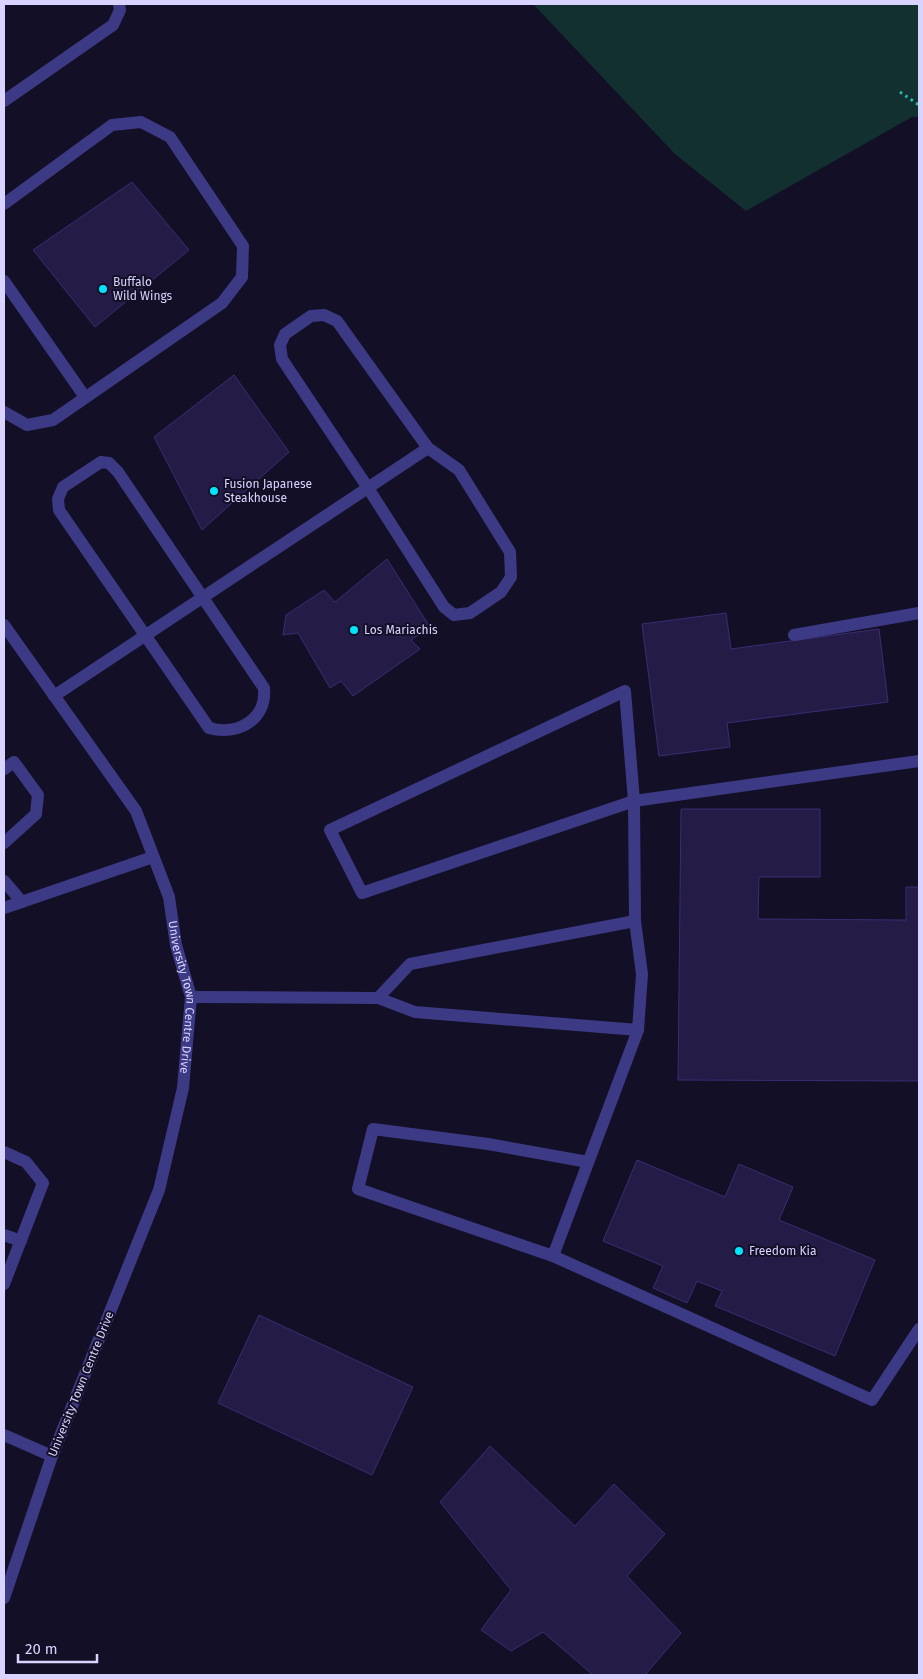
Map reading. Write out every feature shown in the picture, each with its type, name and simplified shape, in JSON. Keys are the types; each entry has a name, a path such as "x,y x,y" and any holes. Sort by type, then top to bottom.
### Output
{"street":[{"path":"4,101 113,25 120,10 119,4"},
{"path":"4,204 112,125 141,122 170,137 242,246 242,277 222,303 52,420 27,424 4,412"},
{"path":"4,281 85,397"},
{"path":"324,315 337,321 428,448 459,470 510,552 511,577 502,592 470,613 454,615 444,607 282,359 280,345 285,334 311,316 324,315"},
{"path":"54,696 428,448"},
{"path":"101,462 109,463 118,472 264,688 266,701 261,712 235,731 221,732 209,728 145,635 59,510 58,499 63,487 101,462"},
{"path":"794,635 919,613"},
{"name":"University Town Centre Drive","path":"4,625 136,811 169,897 176,945 191,997 183,1088 159,1190 52,1456 4,1598"},
{"path":"553,1256 638,1030 642,974 635,921 634,802 625,691 330,830 362,893 634,802 919,761"},
{"path":"4,769 14,762 38,795 36,814 4,843"},
{"path":"4,908 153,857"},
{"path":"4,881 22,902"},
{"path":"378,998 410,964 635,921"},
{"path":"191,997 378,998 415,1012 638,1030"},
{"path":"588,1162 488,1144 373,1129 358,1189 553,1256 872,1400 919,1329"},
{"path":"4,1152 26,1162 43,1183 4,1284"},
{"path":"4,1235 21,1241"},
{"path":"4,1435 52,1456"}],"path":[{"path":"900,92 919,104"}],"green space":[{"path":"533,4 919,4 919,117 912,117 746,211 675,154"}],"building":[{"name":"Buffalo Wild Wings","path":"132,182 189,250 95,327 33,250"},
{"name":"Fusion Japanese Steakhouse","path":"234,375 289,452 202,530 154,437"},
{"name":"Los Mariachis","path":"387,559 430,627 411,640 420,649 353,696 341,681 330,688 298,633 283,635 286,615 324,590 335,602"},
{"path":"726,613 731,649 879,629 888,702 727,723 730,747 659,756 642,624"},
{"path":"681,809 820,809 820,877 759,877 758,919 906,920 906,887 919,887 919,1081 678,1080"},
{"name":"Freedom Kia","path":"637,1160 725,1197 739,1164 793,1187 779,1220 875,1260 835,1356 715,1306 722,1291 697,1281 687,1303 653,1288 663,1266 603,1241"},
{"path":"259,1315 413,1387 372,1475 218,1403"},
{"path":"490,1446 575,1526 614,1484 665,1534 627,1576 681,1633 645,1675 593,1675 543,1632 511,1651 481,1630 511,1590 440,1502"}],"place":[{"name":"Buffalo Wild Wings","path":"103,289"},
{"name":"Fusion Japanese Steakhouse","path":"214,491"},
{"name":"Los Mariachis","path":"354,630"},
{"name":"Freedom Kia","path":"739,1251"}]}
